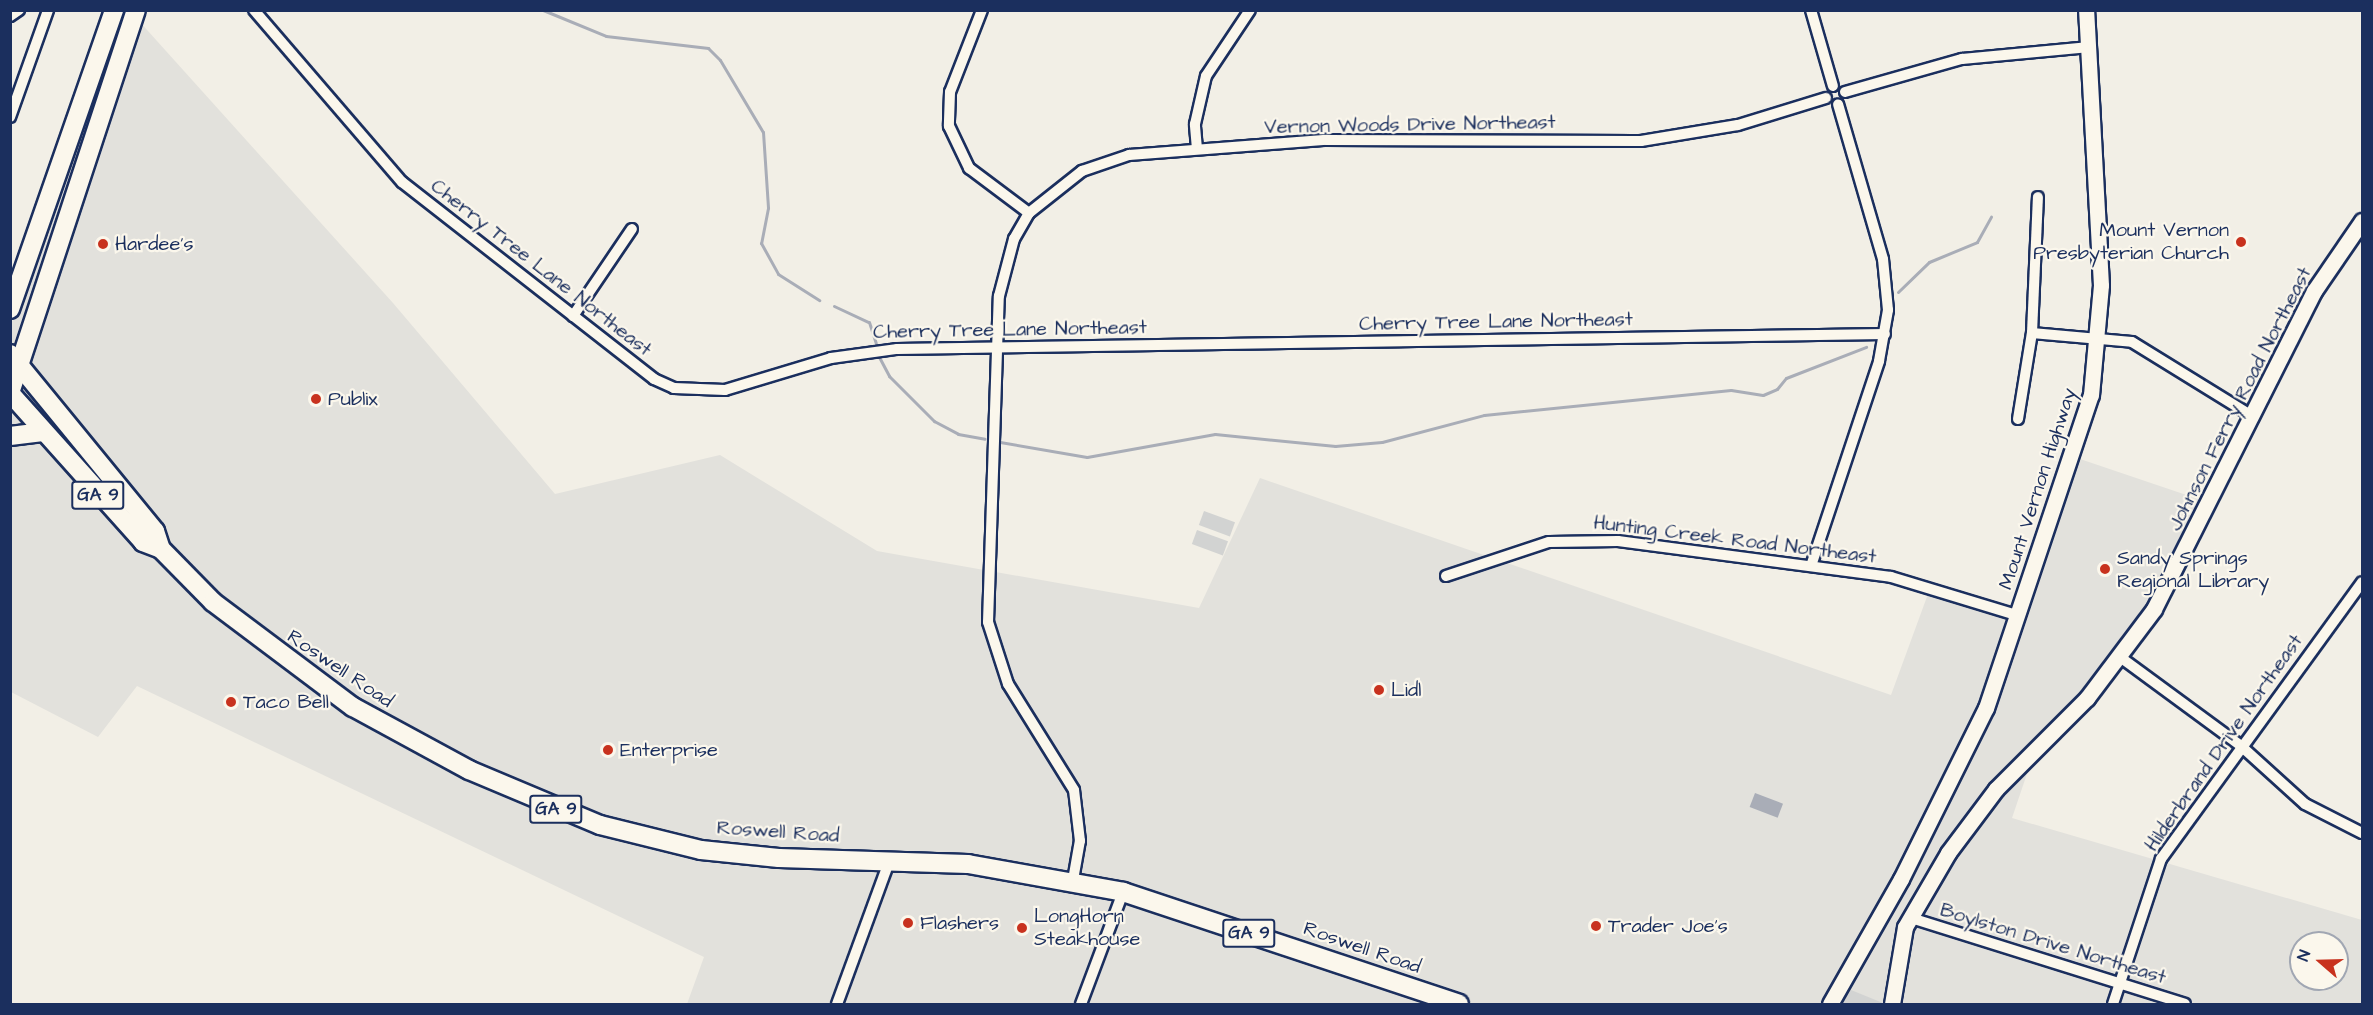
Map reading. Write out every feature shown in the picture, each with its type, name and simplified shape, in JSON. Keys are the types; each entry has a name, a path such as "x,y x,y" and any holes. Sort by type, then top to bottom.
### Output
{"main road":[{"path":"10,309 114,10"},
{"path":"12,375 136,10"},
{"name":"Mount Vernon Highway","path":"1830,1005 1914,850 1984,712 2019,616 2081,430 2099,337 2086,10"},
{"path":"76,192 77,158 96,96 95,63"},
{"name":"Johnson Ferry Road Northeast","path":"1911,918 1934,879 1996,789 2120,657 2185,556 2314,291 2362,221"},
{"path":"10,281 24,268"},
{"name":"Roswell Road","path":"12,375 43,432 143,542 161,549 250,634 353,707 445,759 555,808 624,832 728,854 890,859 1072,880 1123,892 1459,1005"},
{"name":"Roswell Road","path":"12,375 155,531 161,549"},
{"path":"10,436 43,432"},
{"path":"1892,1005 1911,918"}],"street":[{"path":"10,15 20,10"},
{"path":"10,117 48,10"},
{"name":"Cherry Tree Lane Northeast","path":"254,10 386,168 654,379 696,393 725,390 862,352 995,347 1885,334"},
{"path":"982,10 951,92 949,126 969,168 1029,213"},
{"path":"1197,149 1195,124 1206,76 1250,10"},
{"path":"1811,10 1833,86 1826,98 1838,104"},
{"path":"1833,86 1845,92 1962,59 2089,47"},
{"path":"1810,566 1885,334 1883,259 1838,104 1845,92"},
{"name":"Vernon Woods Drive Northeast","path":"1072,880 1080,841 1074,790 1008,684 988,622 987,589 995,347 1003,269 1029,213 1062,183 1098,163 1197,149 1326,140 1641,141 1738,125 1826,98"},
{"path":"2018,419 2032,333 2038,197"},
{"path":"573,316 632,229"},
{"path":"2032,333 2099,337 2132,342 2252,416"},
{"name":"Hunting Creek Road Northeast","path":"1446,576 1518,548 1581,539 1810,566 1914,582 2019,616"},
{"name":"Hilderbrand Drive Northeast","path":"2113,1005 2161,859 2362,582"},
{"path":"2120,657 2241,746 2305,804 2362,833"},
{"path":"837,1005 890,859"},
{"path":"1081,1005 1123,892"},
{"name":"Boylston Drive Northeast","path":"1911,918 2185,1005"}],"shaded area":[{"path":"130,11 393,303 555,494 720,455 877,551 1199,608 1260,478 1891,695 1932,583 2025,609 2080,459 2216,505 2114,670 2034,753 2012,818 2362,920 2362,1004 687,1004 704,957 137,686 98,737 11,692 10,327"},
{"path":"1204,511 1235,522 1230,536 1199,525"},
{"path":"1197,530 1228,541 1223,555 1192,544"},
{"path":"1755,793 1783,804 1778,818 1750,807"},
{"path":"1851,990 1883,1003 1883,1004 1840,1004"}],"waterway":[{"path":"543,10 606,36 708,48 720,60 763,132 768,208 761,243 778,274 819,300"},
{"path":"1898,292 1929,262 1977,242 1991,217"},
{"path":"834,306 869,322 876,343"},
{"path":"1000,442 1087,457 1215,434 1335,446 1382,442 1484,415 1731,390 1763,395 1777,389 1786,378 1866,347"},
{"path":"878,355 889,376 934,421 958,434 985,439"}],"place":[{"name":"Mount Vernon Presbyterian Church","path":"2241,242"},
{"name":"Hardee's","path":"103,244"},
{"name":"Publix","path":"316,399"},
{"name":"Sandy Springs Regional Library","path":"2105,569"},
{"name":"Lidl","path":"1379,690"},
{"name":"Taco Bell","path":"231,702"},
{"name":"Enterprise","path":"608,750"},
{"name":"Flashers","path":"908,923"},
{"name":"Trader Joe's","path":"1596,926"},
{"name":"LongHorn Steakhouse","path":"1022,928"}]}
